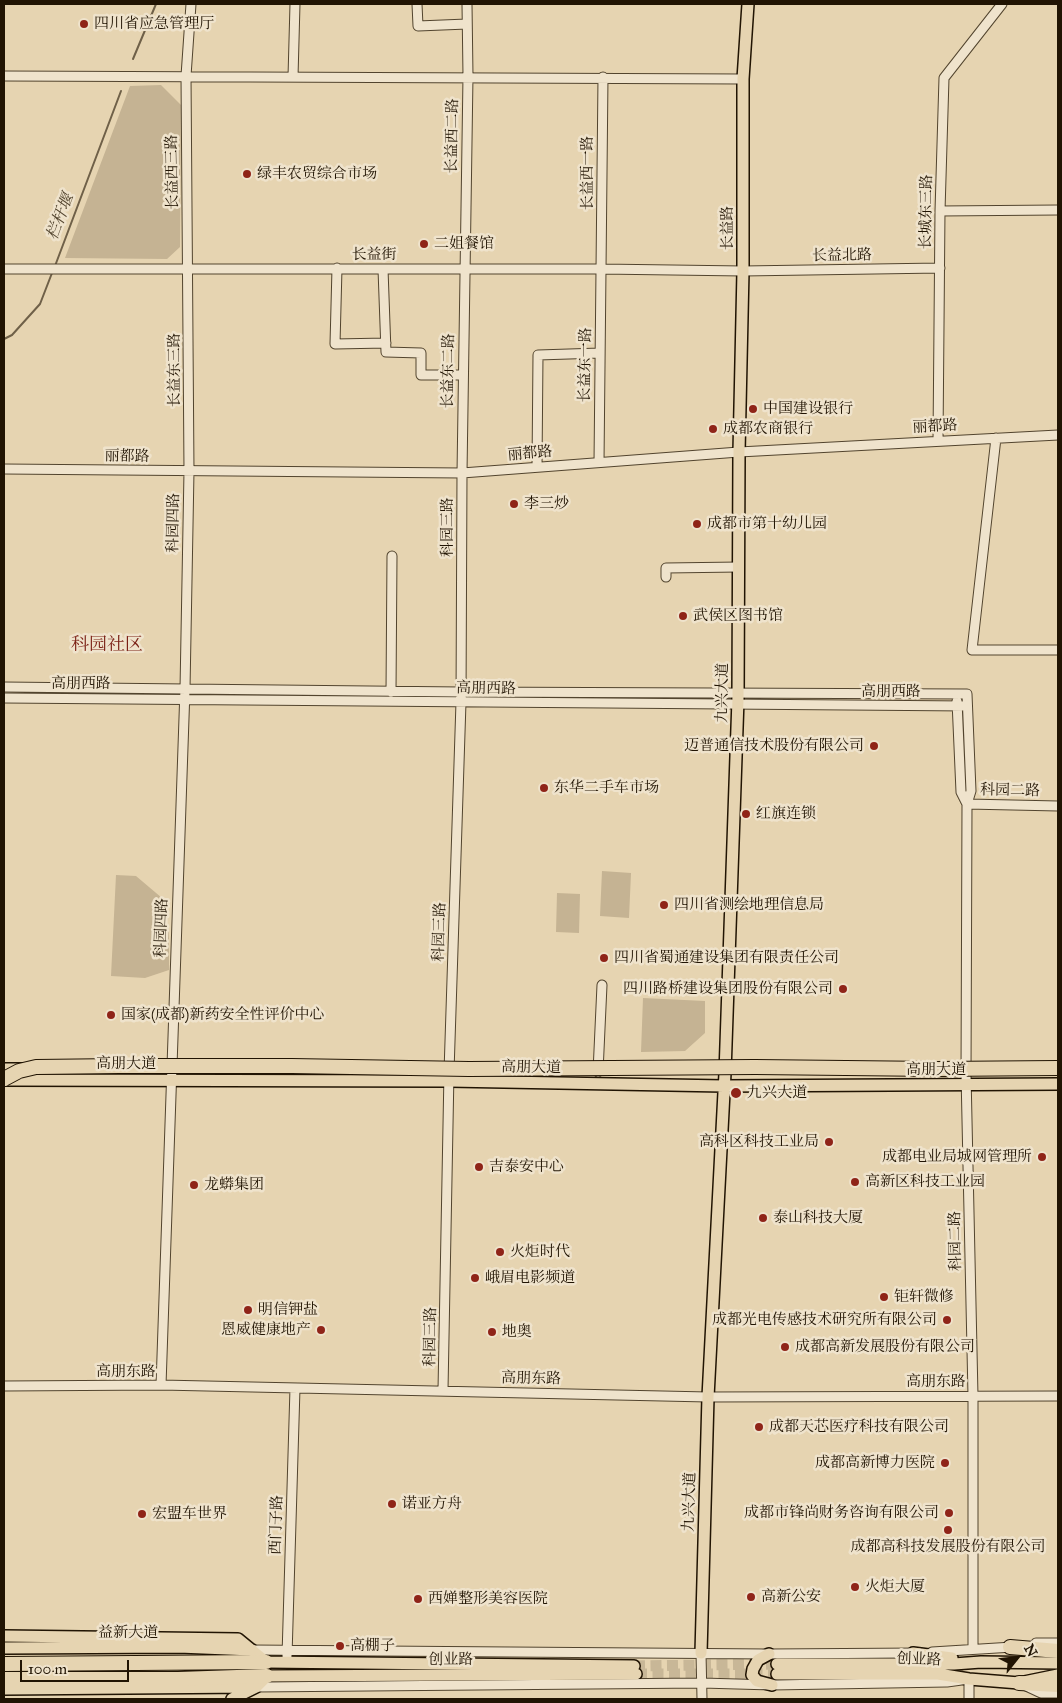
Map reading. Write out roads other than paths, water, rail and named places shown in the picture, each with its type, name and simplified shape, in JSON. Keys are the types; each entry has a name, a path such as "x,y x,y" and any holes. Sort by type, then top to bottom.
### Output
{"highway":[{"path":"449,1077 500,1064 541,1062 715,1061 755,1067"},
{"path":"4,1079 19,1072 50,1067 272,1066 497,1069 755,1067 1058,1068"},
{"path":"1010,1647 1058,1651"},
{"path":"4,1664 266,1662"},
{"path":"4,1679 178,1684 267,1676"},
{"path":"1019,1683 1058,1685"}],"main road":[{"name":"长益路","path":"740,452 743,271 743,79 748,4"},
{"name":"九兴大道","path":"701,1653 708,1397 725,1073 738,705 740,452"},
{"name":"高朋大道","path":"4,1069 171,1074 449,1077 724,1086 967,1079 1058,1074"},
{"name":"高朋大道","path":"449,1077 598,1072 725,1073 967,1079 1058,1084"},
{"name":"高朋大道","path":"4,1079 171,1074"},
{"path":"4,1636 238,1639 266,1662"},
{"name":"益新大道","path":"4,1648 179,1647 252,1650"},
{"path":"914,1653 981,1662"},
{"path":"768,1654 758,1660 753,1668 752,1675 758,1681 772,1685"},
{"name":"创业路","path":"266,1662 286,1657 635,1670 267,1676"},
{"name":"创业路","path":"1058,1663 981,1662 777,1669 938,1674 969,1679 1019,1683 1058,1676"},
{"path":"232,1699 256,1687 267,1676"},
{"path":"4,1690 178,1684 256,1687"}],"street":[{"name":"长益西三路","path":"188,268 186,76 191,4"},
{"path":"293,77 295,4"},
{"path":"417,4 418,26 467,24"},
{"name":"长益西二路","path":"464,269 468,76 467,4"},
{"name":"长城东三路","path":"938,440 940,211 944,78 1002,4"},
{"path":"4,76 381,78 468,76 743,79"},
{"name":"长益西一路","path":"601,269 603,77"},
{"path":"940,211 1058,210"},
{"name":"长益东三路","path":"188,268 189,471"},
{"path":"337,268 335,344 386,343"},
{"name":"长益街","path":"4,269 337,268 743,271"},
{"name":"长益北路","path":"743,271 940,268"},
{"path":"383,269 386,352 421,353 421,375 463,375"},
{"name":"长益东二路","path":"462,474 464,269"},
{"name":"长益东一路","path":"599,462 601,269"},
{"path":"537,467 538,355 600,352"},
{"name":"丽都路","path":"4,469 462,474 740,452 1058,435"},
{"path":"996,438 972,650 1058,650"},
{"name":"科园四路","path":"161,1386 185,694 189,471"},
{"name":"科园三路","path":"443,1390 449,1077 461,692 462,474"},
{"path":"391,692 392,556"},
{"path":"666,577 666,568 692,572 739,567"},
{"name":"高朋西路","path":"4,688 185,694 460,702 967,706 967,694 738,692 391,692 185,694 4,698"},
{"path":"957,694 961,792 967,804"},
{"path":"967,706 971,791 967,804"},
{"name":"科园二路","path":"973,1648 973,1396 967,1079 967,804 1058,806"},
{"path":"598,1072 602,984"},
{"name":"高朋东路","path":"4,1386 443,1390 708,1397 1058,1396"},
{"name":"西门子路","path":"286,1657 295,1388"},
{"path":"252,1650 286,1657 914,1653 1058,1643"},
{"path":"701,1653 702,1699"},
{"path":"256,1687 702,1683 772,1685 947,1682 969,1679 969,1699"},
{"path":"1019,1683 1041,1693 1058,1693"}],"waterway":[{"name":"栏杆堰","path":"133,59 156,4"},
{"name":"栏杆堰","path":"55,266 121,91"},
{"name":"栏杆堰","path":"4,339 12,335 40,304 52,273"}],"tunnel":[{"path":"634,1666 777,1664"},
{"path":"636,1674 777,1674"}],"place":[{"name":"四川省应急管理厅","path":"84,24"},
{"name":"绿丰农贸综合市场","path":"247,174"},
{"name":"二姐餐馆","path":"424,244"},
{"name":"中国建设银行","path":"753,409"},
{"name":"成都农商银行","path":"713,429"},
{"name":"李三炒","path":"514,504"},
{"name":"成都市第十幼儿园","path":"697,524"},
{"name":"武侯区图书馆","path":"683,616"},
{"name":"迈普通信技术股份有限公司","path":"874,746"},
{"name":"东华二手车市场","path":"544,788"},
{"name":"红旗连锁","path":"746,814"},
{"name":"四川省测绘地理信息局","path":"664,905"},
{"name":"四川省蜀通建设集团有限责任公司","path":"604,958"},
{"name":"四川路桥建设集团股份有限公司","path":"843,989"},
{"name":"国家(成都)新药安全性评价中心","path":"111,1015"},
{"name":"九兴大道","path":"736,1093"},
{"name":"高科区科技工业局","path":"829,1142"},
{"name":"成都电业局城网管理所","path":"1042,1157"},
{"name":"吉泰安中心","path":"479,1167"},
{"name":"高新区科技工业园","path":"855,1182"},
{"name":"龙蟒集团","path":"194,1185"},
{"name":"泰山科技大厦","path":"763,1218"},
{"name":"火炬时代","path":"500,1252"},
{"name":"峨眉电影频道","path":"475,1278"},
{"name":"钜轩微修","path":"884,1297"},
{"name":"明信钾盐","path":"248,1310"},
{"name":"成都光电传感技术研究所有限公司","path":"947,1320"},
{"name":"恩威健康地产","path":"321,1330"},
{"name":"地奥","path":"492,1332"},
{"name":"成都高新发展股份有限公司","path":"785,1347"},
{"name":"成都天芯医疗科技有限公司","path":"759,1427"},
{"name":"成都高新博力医院","path":"945,1463"},
{"name":"诺亚方舟","path":"392,1504"},
{"name":"成都市锋尚财务咨询有限公司","path":"949,1513"},
{"name":"宏盟车世界","path":"142,1514"},
{"name":"成都高科技发展股份有限公司","path":"948,1530"},
{"name":"火炬大厦","path":"855,1587"},
{"name":"高新公安","path":"751,1597"},
{"name":"西婵整形美容医院","path":"418,1599"},
{"name":"高棚子","path":"340,1646"}],"district":[{"name":"科园社区","path":"107,646"}]}
